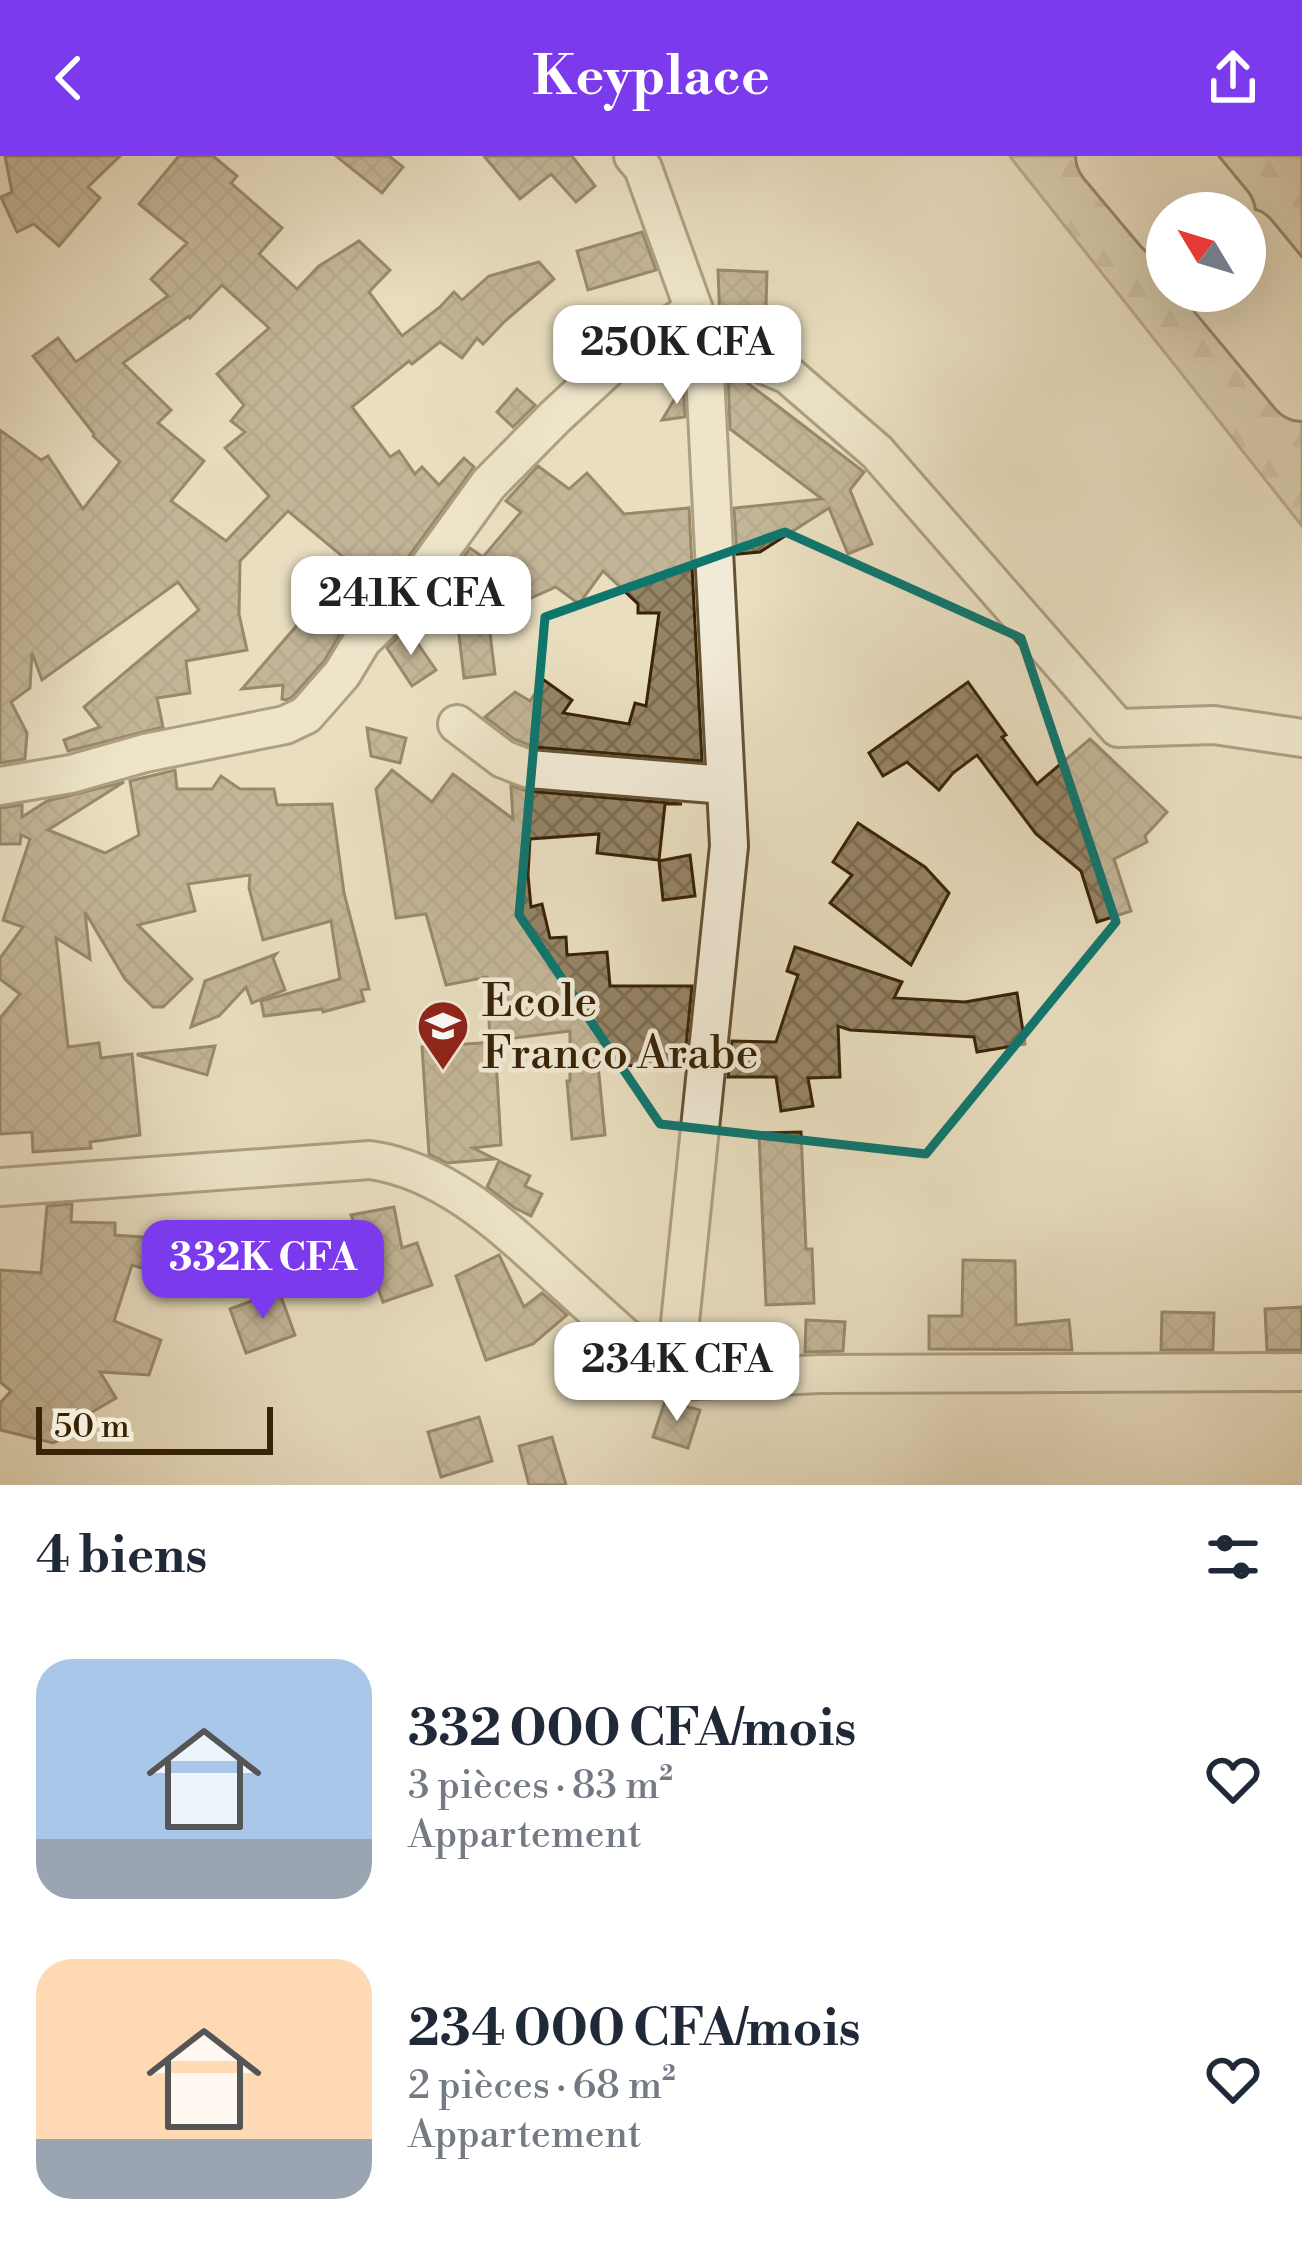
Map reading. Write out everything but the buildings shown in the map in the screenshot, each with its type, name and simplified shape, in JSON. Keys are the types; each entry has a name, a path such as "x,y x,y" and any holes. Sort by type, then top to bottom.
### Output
{"highway":[{"path":"1110,156 1146,199"},
{"path":"1174,156 1204,192"},
{"path":"1266,267 1302,311"},
{"path":"1240,312 1302,387"}],"street":[{"path":"633,156 643,168 704,354 729,846 674,1381"},
{"path":"697,324 788,375 877,452 1118,728 1214,725 1302,738"},
{"path":"0,785 70,774 285,725 306,715 342,674 362,641 407,597 488,485 555,417 622,355 697,324"},
{"path":"457,724 503,759 529,769 725,785"},
{"path":"0,1186 370,1160 396,1164 490,1215 674,1381 820,1374 1302,1372"}],"highlighted area":[{"path":"785,532 1021,638 1116,922 926,1154 660,1124 519,915 545,617"}],"green space":[{"path":"1010,156 1302,156 1302,526"}],"place":[{"name":"Ecole Franco Arabe","path":"443,1072"}]}
